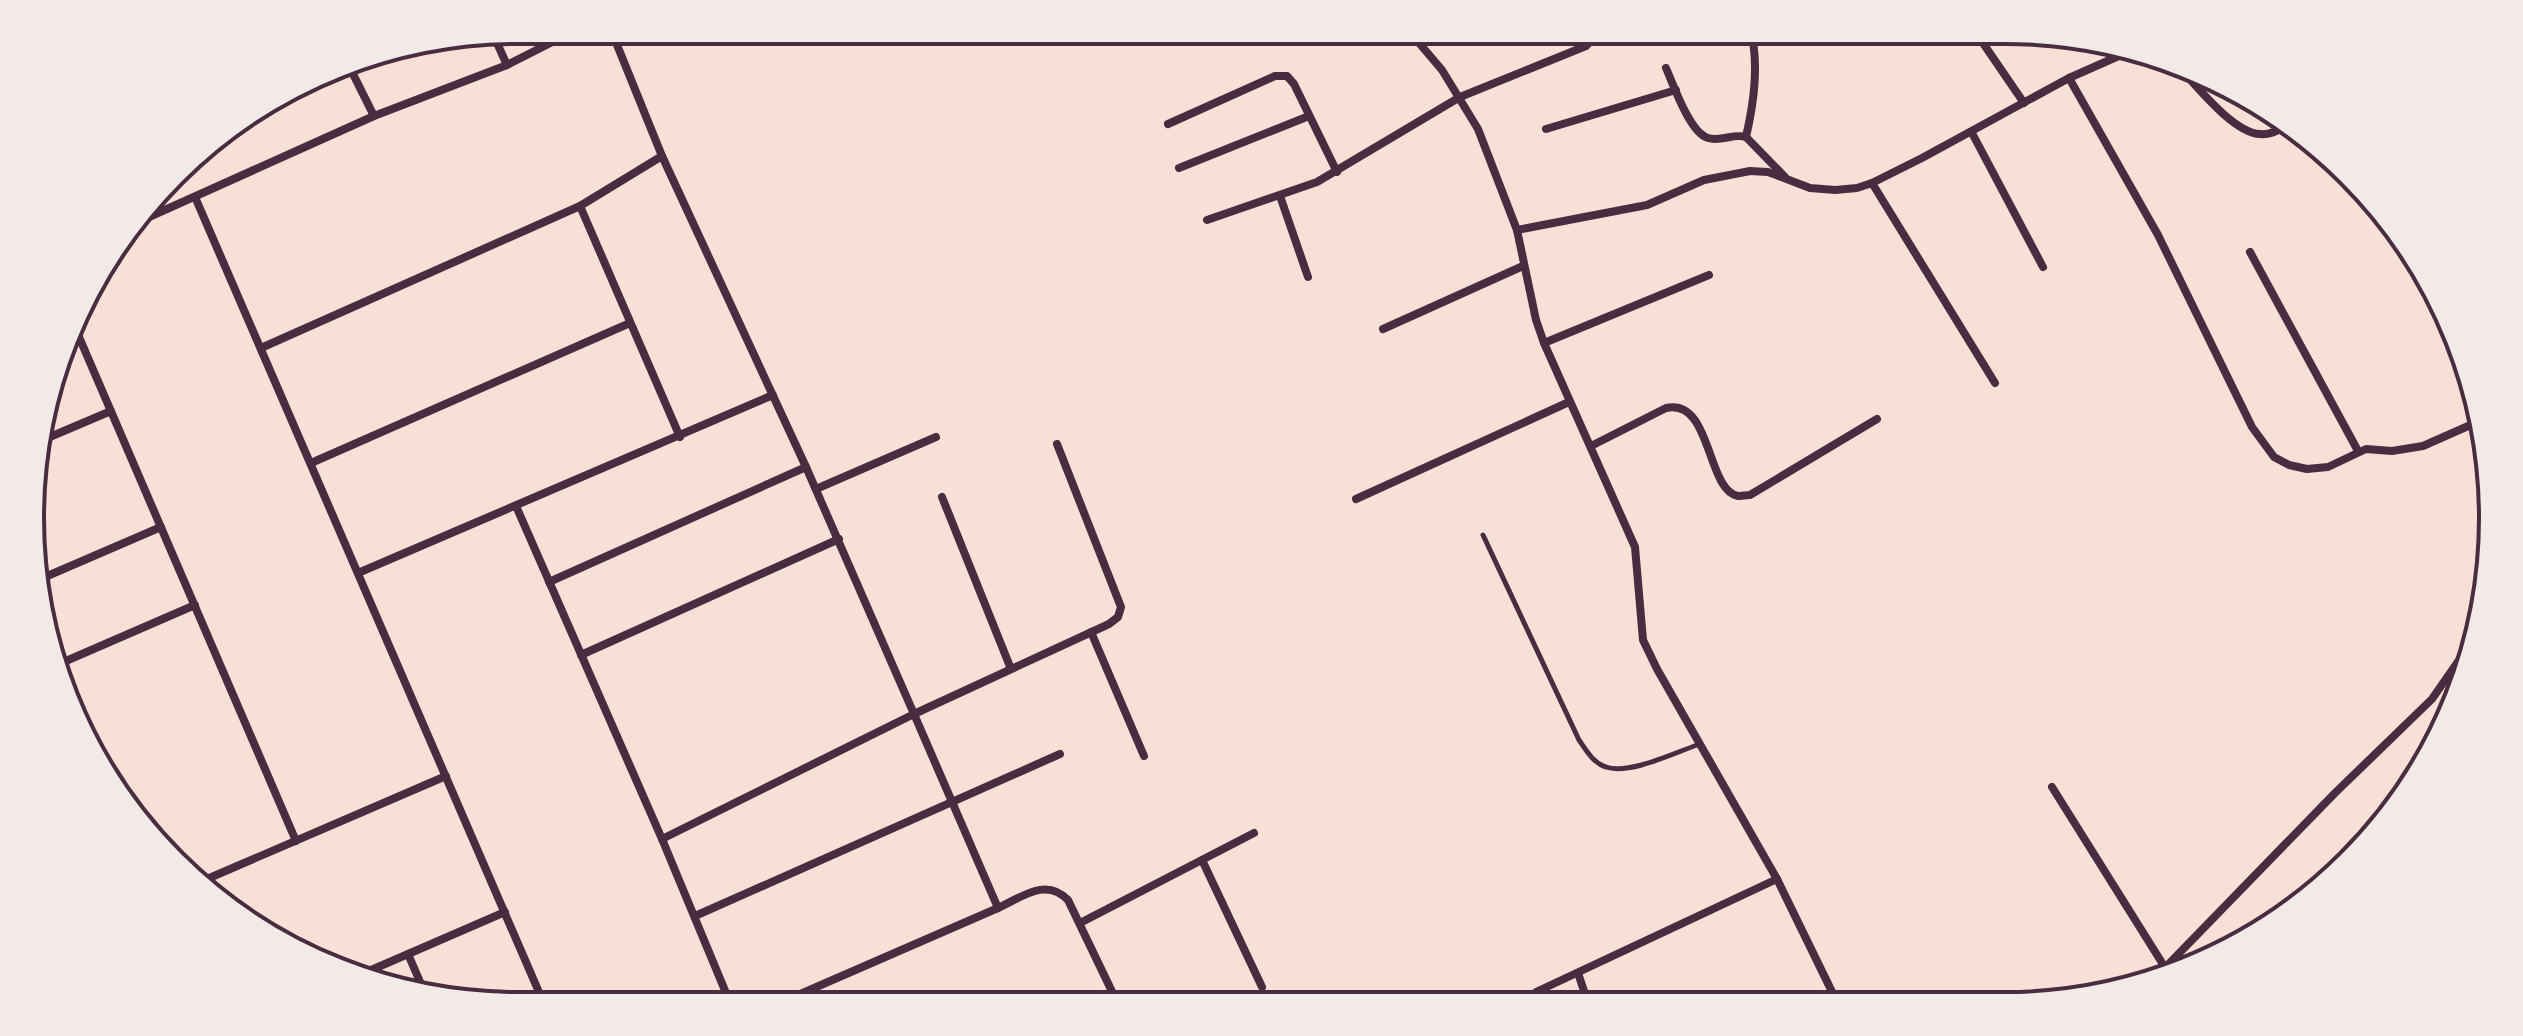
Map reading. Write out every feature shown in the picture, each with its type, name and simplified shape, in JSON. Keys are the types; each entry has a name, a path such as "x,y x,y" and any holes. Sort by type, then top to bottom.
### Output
{"street":[{"path":"153,215 374,116 507,65 548,44"},
{"path":"617,44 662,156 839,539 998,908"},
{"path":"1422,44 1460,97 1478,129 1517,230 1523,266 1544,343 1635,547 1643,640 1777,879 1832,992"},
{"path":"1207,220 1280,196 1337,172 1460,97 1588,44"},
{"path":"1746,137 1754,101 1752,44"},
{"path":"1984,44 2024,103"},
{"path":"498,45 507,65"},
{"path":"1517,230 1647,205 1704,180 1728,175 1768,172 1810,188 1835,190 1872,183 1972,133 2069,78 2116,57"},
{"path":"1666,68 1698,132 1713,139 1739,135 1746,137 1786,178"},
{"path":"353,74 374,116"},
{"path":"1168,124 1275,76 1287,76 1294,84 1337,172"},
{"path":"2069,78 2158,235 2245,415 2274,457 2307,469 2328,467 2358,451 2392,451 2423,446 2470,425"},
{"path":"2196,85 2232,121 2246,130 2259,134 2278,131"},
{"path":"1546,129 1676,90"},
{"path":"1179,168 1309,116"},
{"path":"1972,133 2043,267"},
{"path":"261,348 580,206 662,156"},
{"path":"1872,183 1995,383"},
{"path":"1280,196 1308,277"},
{"path":"195,197 539,992"},
{"path":"580,206 680,437"},
{"path":"2250,252 2358,451"},
{"path":"1383,329 1523,266"},
{"path":"1544,343 1709,275"},
{"path":"311,463 630,323"},
{"path":"80,338 296,841"},
{"path":"358,573 773,395"},
{"path":"1356,499 1569,402"},
{"path":"1591,446 1666,408 1678,405 1687,409 1695,421 1728,492 1738,496 1750,495 1877,419"},
{"path":"51,436 111,411"},
{"path":"816,489 936,437"},
{"path":"662,839 1118,617 1121,607 1057,444"},
{"path":"549,582 806,467"},
{"path":"942,497 1011,669"},
{"path":"516,506 726,992"},
{"path":"48,576 161,527"},
{"path":"581,655 839,539"},
{"path":"66,661 195,605"},
{"path":"1091,632 1144,756"},
{"path":"2167,963 2432,699 2455,665"},
{"path":"695,916 1060,754"},
{"path":"210,878 446,776"},
{"path":"2052,787 2163,965"},
{"path":"1080,923 1254,833"},
{"path":"1202,860 1262,987"},
{"path":"1536,992 1777,879"},
{"path":"805,992 1038,890 1052,888 1068,900 1112,992"},
{"path":"373,969 505,912"},
{"path":"408,954 420,982"},
{"path":"1578,973 1584,992"}],"lane":[{"path":"1483,535 1579,740 1593,758 1606,767 1629,769 1700,744"}]}
